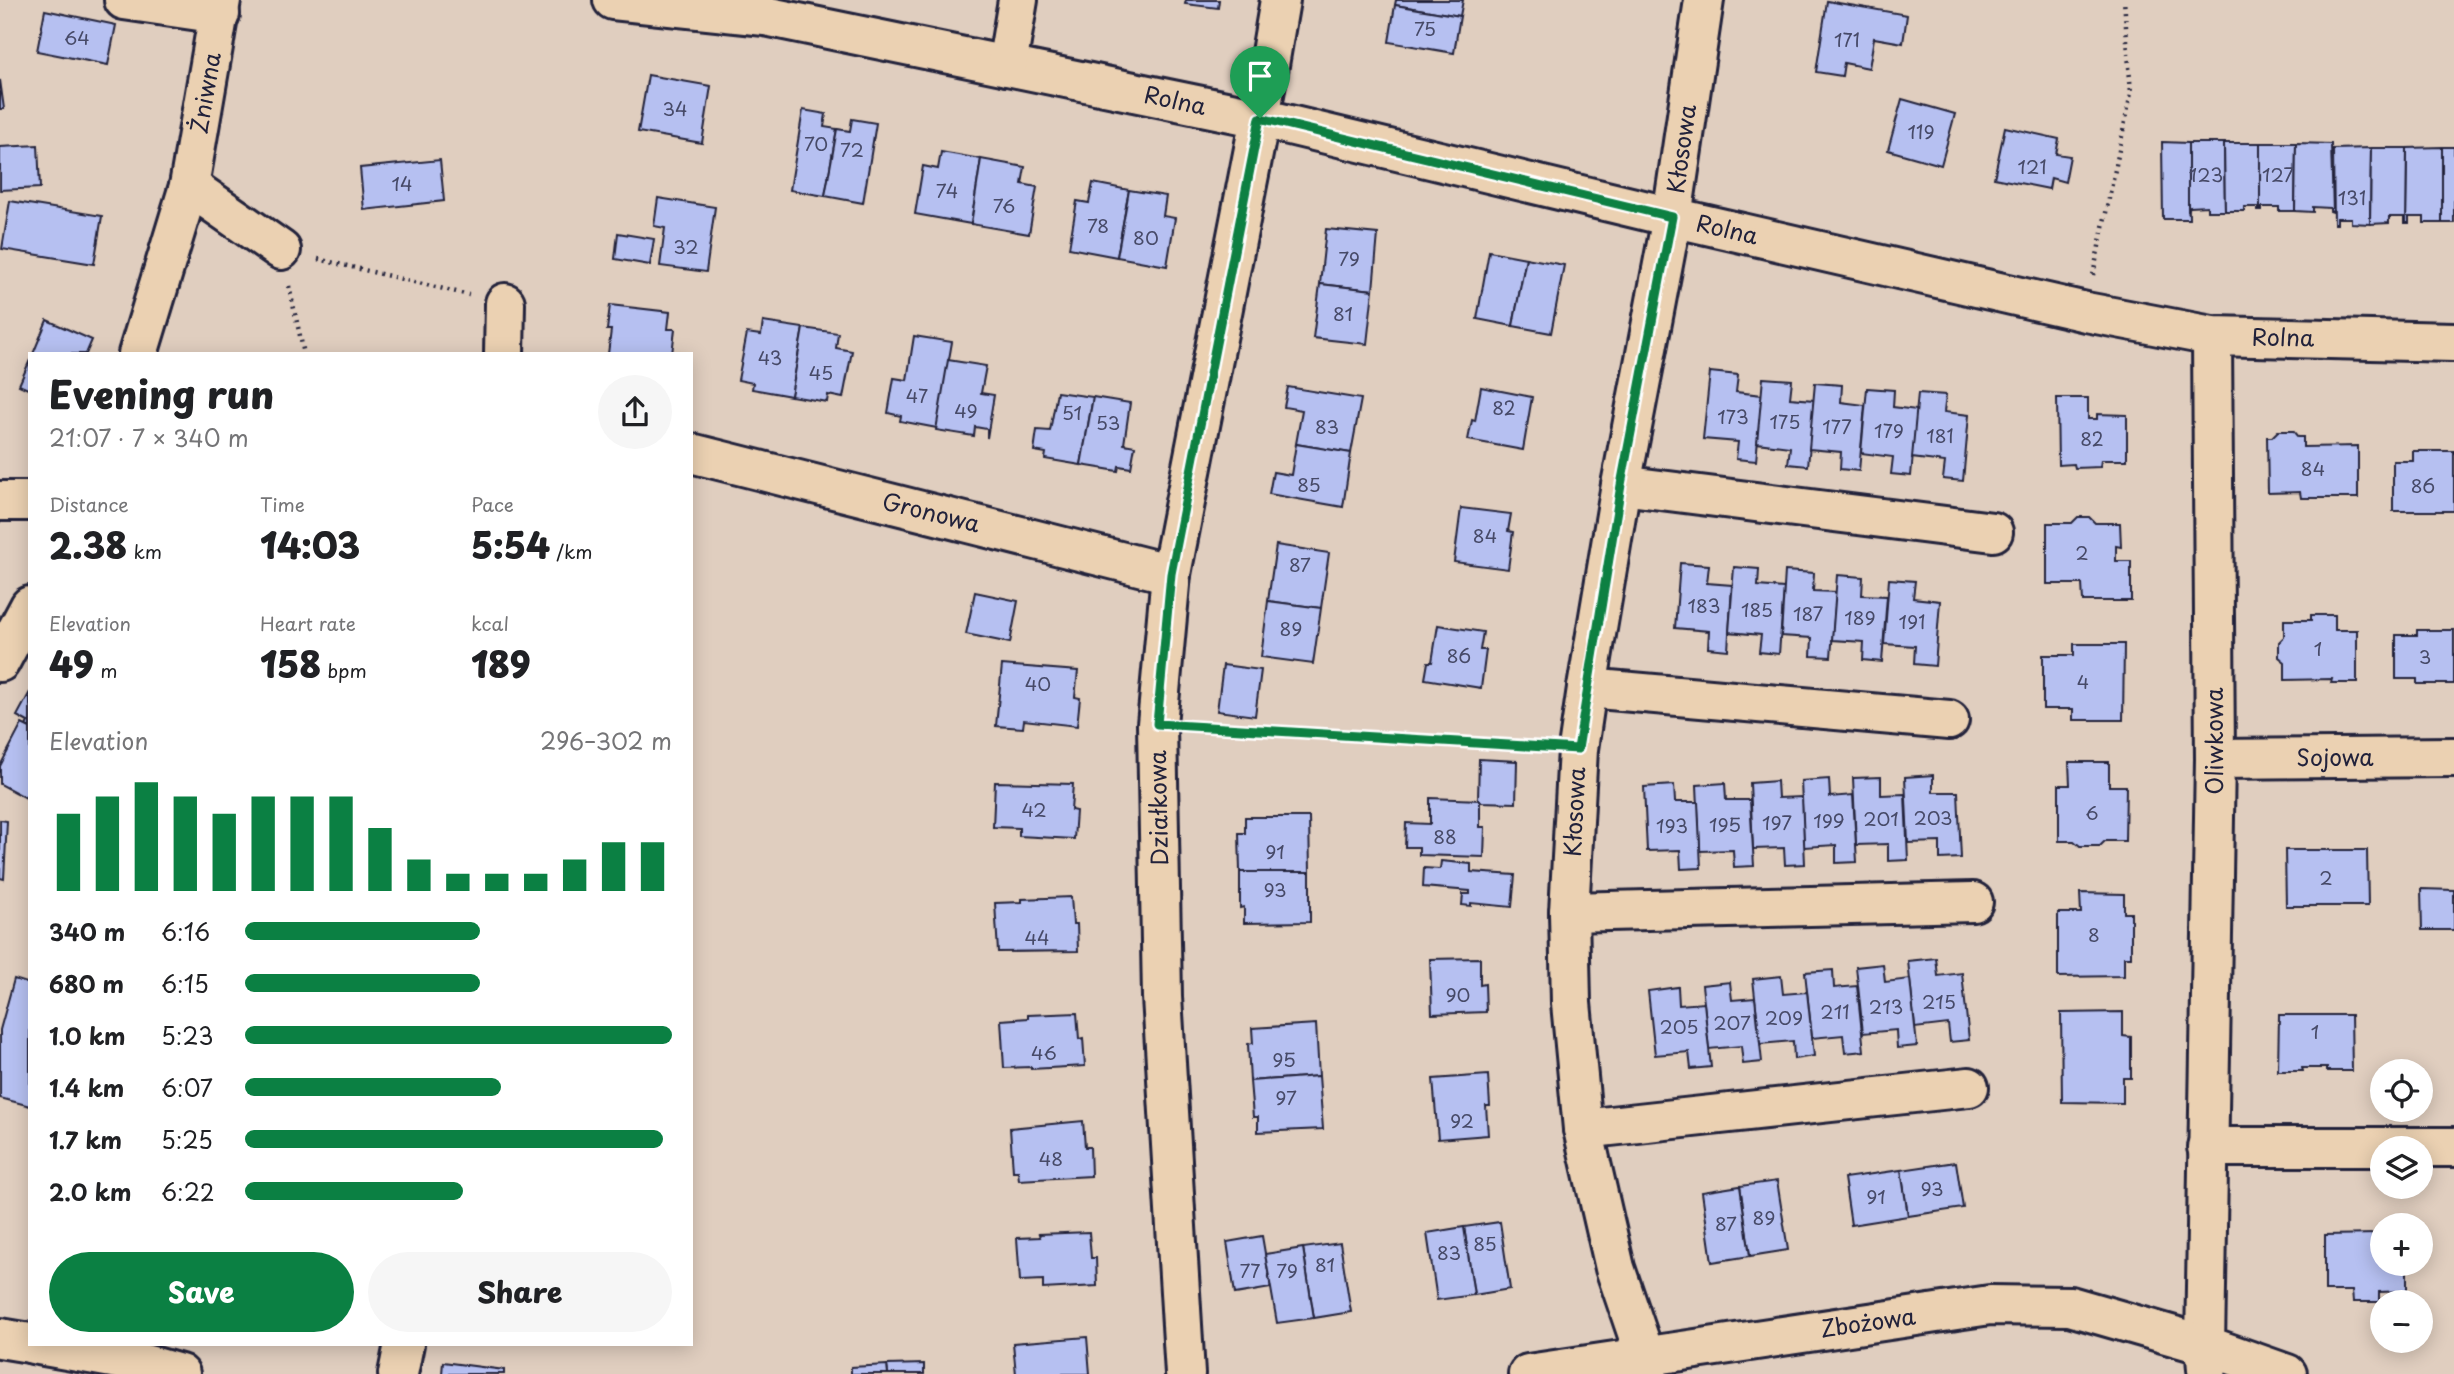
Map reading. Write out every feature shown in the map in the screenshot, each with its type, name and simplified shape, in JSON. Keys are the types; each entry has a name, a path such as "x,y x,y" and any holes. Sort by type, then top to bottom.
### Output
{"street":[{"path":"124,0 220,7"},
{"name":"Rolna","path":"613,0 765,16 1260,118 1672,217 2086,312 2212,336 2454,342"},
{"path":"1007,66 1018,0"},
{"name":"Działkowa","path":"1185,1374 1163,997 1157,724 1171,574 1260,118 1280,0"},
{"name":"Kłosowa","path":"1646,1365 1615,1268 1583,1129 1571,1003 1569,912 1578,749 1587,688 1621,485 1672,217 1704,0"},
{"name":"Żniwna","path":"139,352 189,186 220,7"},
{"path":"189,186 281,250"},
{"path":"504,352 505,303"},
{"name":"Oliwkowa","path":"2206,1359 2207,1147 2216,759 2212,336"},
{"name":"Gronowa","path":"693,454 1171,574"},
{"path":"1621,485 1993,532"},
{"path":"0,502 28,501"},
{"path":"0,662 28,610"},
{"path":"1587,688 1949,720"},
{"name":"Sojowa","path":"2216,759 2454,757"},
{"path":"1569,912 1973,902"},
{"path":"1583,1129 1969,1087"},
{"path":"2207,1147 2454,1147"},
{"name":"Zbożowa","path":"1528,1374 1646,1365 1990,1305 2070,1306 2206,1359 2287,1374"},
{"path":"0,1338 28,1343"},
{"path":"43,1346 141,1363 180,1374"},
{"path":"398,1374 404,1346"}],"path":[{"path":"2086,312 2130,93 2124,0"},
{"path":"304,352 281,250 505,303"},
{"path":"1157,724 1578,749"}],"building":[{"path":"1186,0 1219,0 1218,8 1185,4"},
{"path":"1396,0 1463,0 1460,16 1395,5"},
{"path":"1827,1 1907,15 1903,43 1874,38 1869,68 1844,63 1842,76 1816,72"},
{"path":"1395,5 1460,16 1454,53 1389,42"},
{"path":"45,10 116,25 108,65 37,51"},
{"path":"648,75 711,86 702,143 638,132"},
{"path":"0,80 4,109 0,109"},
{"path":"1902,99 1955,114 1941,165 1888,150"},
{"path":"803,110 826,114 824,127 837,129 825,196 790,190"},
{"path":"852,119 876,123 863,203 825,196 837,129 850,131"},
{"path":"2005,127 2059,139 2056,154 2070,156 2065,182 2051,178 2049,189 1994,178"},
{"path":"2162,142 2188,143 2189,219 2163,219"},
{"path":"2188,143 2224,143 2225,211 2207,211 2207,206 2190,207 2188,210"},
{"path":"2224,143 2260,143 2260,211 2258,207 2244,207 2244,211 2225,211"},
{"path":"2260,143 2296,143 2295,211 2262,207 2260,211"},
{"path":"2296,143 2331,144 2333,212 2330,208 2313,207 2313,212 2295,211"},
{"path":"38,145 40,188 0,190 0,147"},
{"path":"2442,147 2442,223 2424,223 2424,217 2409,217 2409,223 2406,223 2407,148"},
{"path":"2442,147 2454,147 2454,223 2442,223"},
{"path":"2371,148 2370,224 2351,223 2351,218 2337,218 2337,224 2334,224 2333,149"},
{"path":"2371,148 2407,148 2406,223 2404,217 2389,217 2389,223 2370,224"},
{"path":"941,152 981,159 971,224 915,214 923,166 938,169"},
{"path":"981,159 1025,167 1022,184 1037,187 1029,234 971,224"},
{"path":"440,160 444,201 364,210 360,168"},
{"path":"1093,183 1129,190 1117,257 1069,248 1077,201 1089,203"},
{"path":"1129,190 1166,196 1163,216 1175,218 1167,266 1117,257"},
{"path":"658,198 715,207 706,272 660,266 665,228 654,226"},
{"path":"10,201 102,216 94,264 2,249"},
{"path":"1326,229 1378,234 1373,290 1320,284"},
{"path":"618,233 654,239 650,265 615,259"},
{"path":"1489,251 1526,258 1513,326 1477,319"},
{"path":"1526,258 1564,265 1551,333 1513,326"},
{"path":"1320,284 1373,290 1367,344 1313,338"},
{"path":"610,305 670,312 668,329 675,329 672,352 608,352 611,330 607,330"},
{"path":"47,320 92,340 87,352 34,352"},
{"path":"763,322 803,328 791,396 752,389 753,383 738,380 747,333 761,335"},
{"path":"803,328 838,333 836,348 852,351 843,398 828,395 827,402 791,396"},
{"path":"914,336 952,342 937,428 900,421 901,416 888,413 894,378 907,380"},
{"path":"948,360 986,366 981,393 994,395 987,438 987,429 975,427 974,436 936,430"},
{"path":"28,365 28,389 19,385"},
{"path":"1710,372 1738,375 1736,392 1762,395 1756,461 1736,459 1738,442 1703,439"},
{"path":"1763,378 1792,380 1790,398 1814,400 1808,466 1788,464 1790,447 1757,443"},
{"path":"1815,383 1842,385 1841,402 1865,405 1859,471 1840,469 1841,452 1809,449"},
{"path":"1288,387 1361,399 1351,453 1296,444 1302,410 1284,407"},
{"path":"1481,387 1532,397 1523,450 1468,440 1472,420 1475,421"},
{"path":"1867,388 1894,390 1893,407 1917,410 1911,476 1891,474 1893,457 1861,453"},
{"path":"1057,392 1093,397 1081,465 1045,459 1046,453 1034,451 1037,430 1050,431"},
{"path":"1918,393 1946,395 1944,412 1969,415 1963,481 1943,479 1945,462 1912,458"},
{"path":"1093,397 1130,403 1124,444 1135,446 1131,468 1119,466 1118,471 1081,465"},
{"path":"2057,398 2088,398 2088,419 2097,419 2097,414 2127,415 2127,460 2101,460 2100,467 2075,468 2074,464 2058,465"},
{"path":"2278,431 2293,431 2298,437 2303,437 2303,447 2358,446 2358,498 2301,498 2300,492 2268,493 2267,437 2272,437"},
{"path":"1296,444 1351,453 1343,507 1269,494 1273,472 1291,475"},
{"path":"2413,451 2454,451 2454,511 2393,511 2393,461 2413,461"},
{"path":"1461,508 1511,514 1508,531 1513,532 1508,569 1454,562"},
{"path":"2078,517 2089,517 2095,523 2120,523 2121,547 2116,546 2116,561 2131,561 2131,601 2083,601 2082,584 2047,584 2047,523 2072,523"},
{"path":"1276,545 1329,553 1321,608 1268,601"},
{"path":"1680,563 1709,565 1707,583 1732,585 1728,650 1708,648 1709,631 1675,628"},
{"path":"1734,567 1759,569 1758,586 1784,588 1779,654 1759,652 1761,635 1729,632"},
{"path":"1785,571 1814,573 1813,591 1836,592 1831,657 1811,656 1812,638 1781,636"},
{"path":"1837,575 1863,577 1862,595 1887,596 1882,662 1863,660 1864,642 1832,640"},
{"path":"1889,579 1915,581 1913,598 1940,601 1935,666 1914,664 1915,646 1884,644"},
{"path":"975,592 1018,601 1010,643 966,634"},
{"path":"1268,601 1321,608 1313,664 1261,657"},
{"path":"2311,615 2335,615 2335,630 2357,630 2357,683 2331,683 2332,679 2285,680 2285,662 2279,657 2279,642 2284,637 2284,620 2311,620"},
{"path":"1438,625 1483,632 1480,650 1486,650 1481,688 1425,679 1428,662 1432,662"},
{"path":"2417,630 2454,630 2454,684 2417,684 2417,679 2396,679 2396,635 2417,635"},
{"path":"2074,644 2124,644 2123,720 2073,720 2073,709 2043,709 2043,655 2074,655"},
{"path":"1002,665 1078,671 1075,697 1080,698 1077,726 1024,720 1023,728 996,726"},
{"path":"1223,665 1261,670 1255,716 1217,711"},
{"path":"28,696 28,722 17,716"},
{"path":"22,724 28,727 28,799 0,784 0,766"},
{"path":"1479,759 1517,761 1516,803 1478,800"},
{"path":"2069,762 2109,762 2109,786 2126,786 2125,841 2105,841 2100,846 2080,846 2074,841 2059,841 2059,785 2070,785"},
{"path":"1933,775 1933,792 1958,792 1961,858 1940,859 1940,842 1908,843 1905,777"},
{"path":"1881,777 1881,795 1905,794 1908,860 1888,861 1888,844 1856,845 1853,778"},
{"path":"1829,779 1830,797 1853,795 1857,862 1836,863 1836,845 1804,847 1801,781"},
{"path":"1777,781 1778,798 1802,797 1805,864 1785,865 1784,848 1753,849 1750,783"},
{"path":"995,782 1073,784 1071,810 1076,811 1074,839 1019,836 1019,828 993,827"},
{"path":"1725,783 1726,800 1750,800 1754,866 1734,867 1733,850 1700,851 1697,785"},
{"path":"1674,785 1675,802 1698,802 1701,868 1681,869 1680,850 1647,851 1644,787"},
{"path":"1430,798 1480,800 1480,827 1485,827 1484,857 1419,855 1419,847 1405,847 1406,823 1430,824"},
{"path":"1245,817 1309,817 1310,872 1240,872 1239,833 1245,833"},
{"path":"0,820 7,821 4,879 0,878"},
{"path":"2285,850 2367,850 2368,906 2286,906"},
{"path":"1441,861 1471,864 1471,872 1515,875 1512,907 1471,903 1471,906 1462,905 1463,894 1470,894 1470,891 1423,887 1424,868 1440,869"},
{"path":"1240,872 1310,872 1310,922 1244,923 1244,907 1240,908"},
{"path":"2421,889 2454,890 2454,930 2422,930"},
{"path":"2080,893 2124,894 2124,913 2131,913 2131,957 2124,957 2124,976 2058,977 2058,913 2081,913"},
{"path":"1071,897 1073,924 1077,924 1078,951 998,952 995,903"},
{"path":"1480,958 1480,985 1485,984 1486,1012 1432,1014 1430,959"},
{"path":"1936,958 1938,976 1962,973 1969,1040 1950,1042 1948,1024 1915,1028 1908,961"},
{"path":"1883,964 1885,982 1910,979 1917,1046 1897,1048 1896,1030 1863,1033 1856,967"},
{"path":"1833,970 1834,988 1857,986 1864,1051 1845,1053 1843,1035 1812,1038 1805,972"},
{"path":"1781,976 1783,994 1807,992 1814,1056 1794,1059 1793,1041 1760,1044 1753,979"},
{"path":"14,979 28,983 28,1105 0,1098 0,1030"},
{"path":"1730,982 1732,1000 1755,998 1762,1062 1743,1064 1741,1046 1709,1049 1702,985"},
{"path":"1678,987 1679,1005 1704,1003 1711,1067 1691,1069 1689,1052 1655,1055 1648,991"},
{"path":"2123,1012 2123,1036 2131,1037 2131,1078 2123,1078 2123,1103 2062,1102 2061,1013"},
{"path":"1077,1013 1079,1039 1083,1038 1085,1066 1004,1068 1001,1020 1028,1018 1028,1015"},
{"path":"2279,1015 2351,1015 2352,1071 2302,1068 2303,1071 2278,1071"},
{"path":"1316,1024 1319,1076 1250,1081 1248,1044 1253,1043 1252,1028"},
{"path":"1488,1075 1488,1135 1438,1139 1433,1079"},
{"path":"1319,1076 1323,1129 1258,1132 1258,1117 1253,1117 1250,1081"},
{"path":"1083,1121 1085,1147 1090,1147 1091,1176 1019,1180 1018,1171 1013,1171 1010,1128"},
{"path":"1956,1162 1963,1208 1908,1216 1901,1170"},
{"path":"1901,1170 1908,1216 1851,1225 1844,1178"},
{"path":"1777,1181 1788,1250 1750,1256 1740,1186"},
{"path":"1740,1186 1750,1256 1712,1262 1702,1192"},
{"path":"1500,1222 1510,1289 1474,1295 1464,1227"},
{"path":"1464,1227 1474,1295 1437,1300 1427,1233"},
{"path":"1089,1232 1091,1258 1096,1258 1097,1286 1043,1289 1043,1280 1020,1281 1017,1238 1040,1237 1039,1234"},
{"path":"2370,1234 2370,1276 2407,1276 2407,1290 2370,1290 2370,1302 2353,1302 2352,1291 2325,1291 2325,1235"},
{"path":"1262,1236 1271,1288 1235,1294 1227,1242"},
{"path":"1340,1243 1351,1312 1314,1318 1303,1248"},
{"path":"1303,1248 1314,1318 1277,1323 1265,1254"},
{"path":"1087,1337 1090,1374 1016,1374 1013,1343"},
{"path":"443,1362 504,1370 504,1374 442,1374"},
{"path":"924,1364 924,1374 888,1374 887,1365"},
{"path":"887,1365 888,1374 851,1374 851,1367"}],"route":[{"path":"1260,118 1672,217 1621,485 1578,749 1157,724 1171,574 1260,118"}]}
